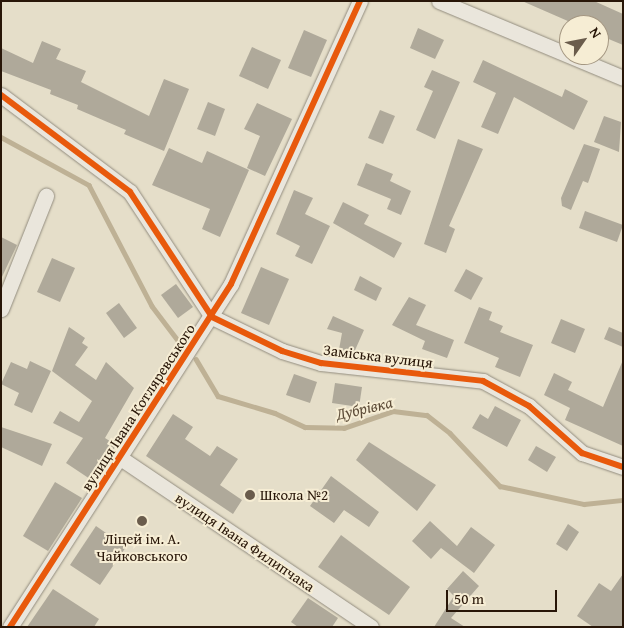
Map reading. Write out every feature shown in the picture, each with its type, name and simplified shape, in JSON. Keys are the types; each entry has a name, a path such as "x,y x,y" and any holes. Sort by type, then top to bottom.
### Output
{"street":[{"name":"вулиця Івана Котляревського","path":"10,627 212,317 360,1"},
{"path":"439,1 623,78"},
{"path":"1,95 130,192 212,317"},
{"path":"1,309 46,196"},
{"name":"Заміська вулиця","path":"212,317 282,351 321,363 483,381 530,406 582,453 623,467"},
{"name":"вулиця Івана Филипчака","path":"119,457 370,627"}],"building":[{"path":"522,1 594,1 623,14 623,45 609,39 609,15 559,15 559,17"},
{"path":"418,28 444,40 435,59 410,48"},
{"path":"304,30 327,40 311,77 288,68"},
{"path":"42,41 61,49 56,59 86,71 81,82 149,116 164,79 189,89 164,151 124,134 126,130 77,109 78,105 50,94 51,90 1,71 1,48 33,63"},
{"path":"252,47 281,60 268,89 239,76"},
{"path":"483,60 562,97 565,89 588,101 574,130 514,97 498,134 481,127 496,93 473,82"},
{"path":"432,70 460,82 435,139 416,130 433,91 424,87"},
{"path":"208,102 225,109 215,136 197,129"},
{"path":"257,103 292,119 265,176 247,168 260,136 244,129"},
{"path":"380,110 395,116 383,144 368,138"},
{"path":"604,116 621,122 619,152 594,142"},
{"path":"458,139 483,149 449,226 455,229 446,253 424,244"},
{"path":"584,144 600,149 588,183 583,181 571,210 562,206 561,198"},
{"path":"169,148 202,163 207,151 249,170 220,237 202,229 210,209 152,185"},
{"path":"366,163 393,174 390,181 411,191 401,215 387,209 391,199 357,185"},
{"path":"294,190 313,198 305,214 330,226 312,264 295,256 300,246 276,234"},
{"path":"343,202 369,215 364,224 402,243 394,258 333,223"},
{"path":"585,211 623,225 617,242 579,228"},
{"path":"1,237 17,245 1,279"},
{"path":"52,258 75,268 60,302 37,292"},
{"path":"261,267 289,279 269,325 241,313"},
{"path":"466,269 483,278 471,300 454,291"},
{"path":"360,276 382,288 376,301 354,290"},
{"path":"176,284 193,307 178,318 161,295"},
{"path":"409,297 426,305 416,325 454,340 447,358 422,349 425,341 392,325"},
{"path":"119,303 137,328 124,338 106,313"},
{"path":"479,307 492,312 489,320 503,326 500,332 533,345 520,377 495,367 499,358 464,343"},
{"path":"333,316 364,330 352,357 338,355 342,333 327,329"},
{"path":"561,319 585,329 575,353 551,343"},
{"path":"69,327 85,338 82,343 88,347 75,365 96,380 106,362 134,388 105,438 116,445 93,481 66,463 83,438 53,423 60,411 79,422 92,401 52,371"},
{"path":"609,327 623,333 623,347 604,339"},
{"path":"623,360 623,446 565,420 570,408 544,395 554,373 572,382 568,390 603,407"},
{"path":"30,361 51,371 32,413 14,405 19,393 1,384 11,362 27,369"},
{"path":"294,374 317,382 310,403 286,395"},
{"path":"335,383 362,387 359,407 332,403"},
{"path":"495,406 521,420 507,447 472,428 480,414 488,419"},
{"path":"173,414 193,427 185,439 210,456 217,446 238,459 220,485 242,500 233,514 146,456"},
{"path":"1,427 52,444 42,466 1,447"},
{"path":"369,442 436,485 417,511 356,460"},
{"path":"536,446 556,457 547,472 528,460"},
{"path":"331,476 379,512 369,527 344,510 334,523 310,506"},
{"path":"55,482 82,498 48,551 23,536"},
{"path":"430,521 457,546 471,527 495,545 474,573 441,548 431,559 412,541"},
{"path":"568,524 579,532 567,551 556,544"},
{"path":"96,526 126,547 100,585 70,565"},
{"path":"341,535 410,587 389,615 318,567"},
{"path":"463,571 479,586 451,618 465,627 434,627 454,596 447,589"},
{"path":"623,574 623,627 593,627 577,616 599,583 611,591"},
{"path":"53,589 99,619 94,627 27,627"},
{"path":"308,598 338,618 332,627 298,627 291,622"}],"waterway":[{"name":"Дубрівка","path":"1,137 89,185 152,306 180,343"},
{"name":"Дубрівка","path":"196,359 218,396 275,413 305,427 344,428 393,411 427,415 450,433 500,486 584,504 623,500"}],"cycle path":[{"path":"10,627 231,284 360,1"},
{"path":"1,95 130,192 212,317 282,351 321,363 483,381 529,406 582,453 623,467"}],"place":[{"name":"Школа №2","path":"250,495"},
{"name":"Ліцей ім. А. Чайковського","path":"142,521"}]}
